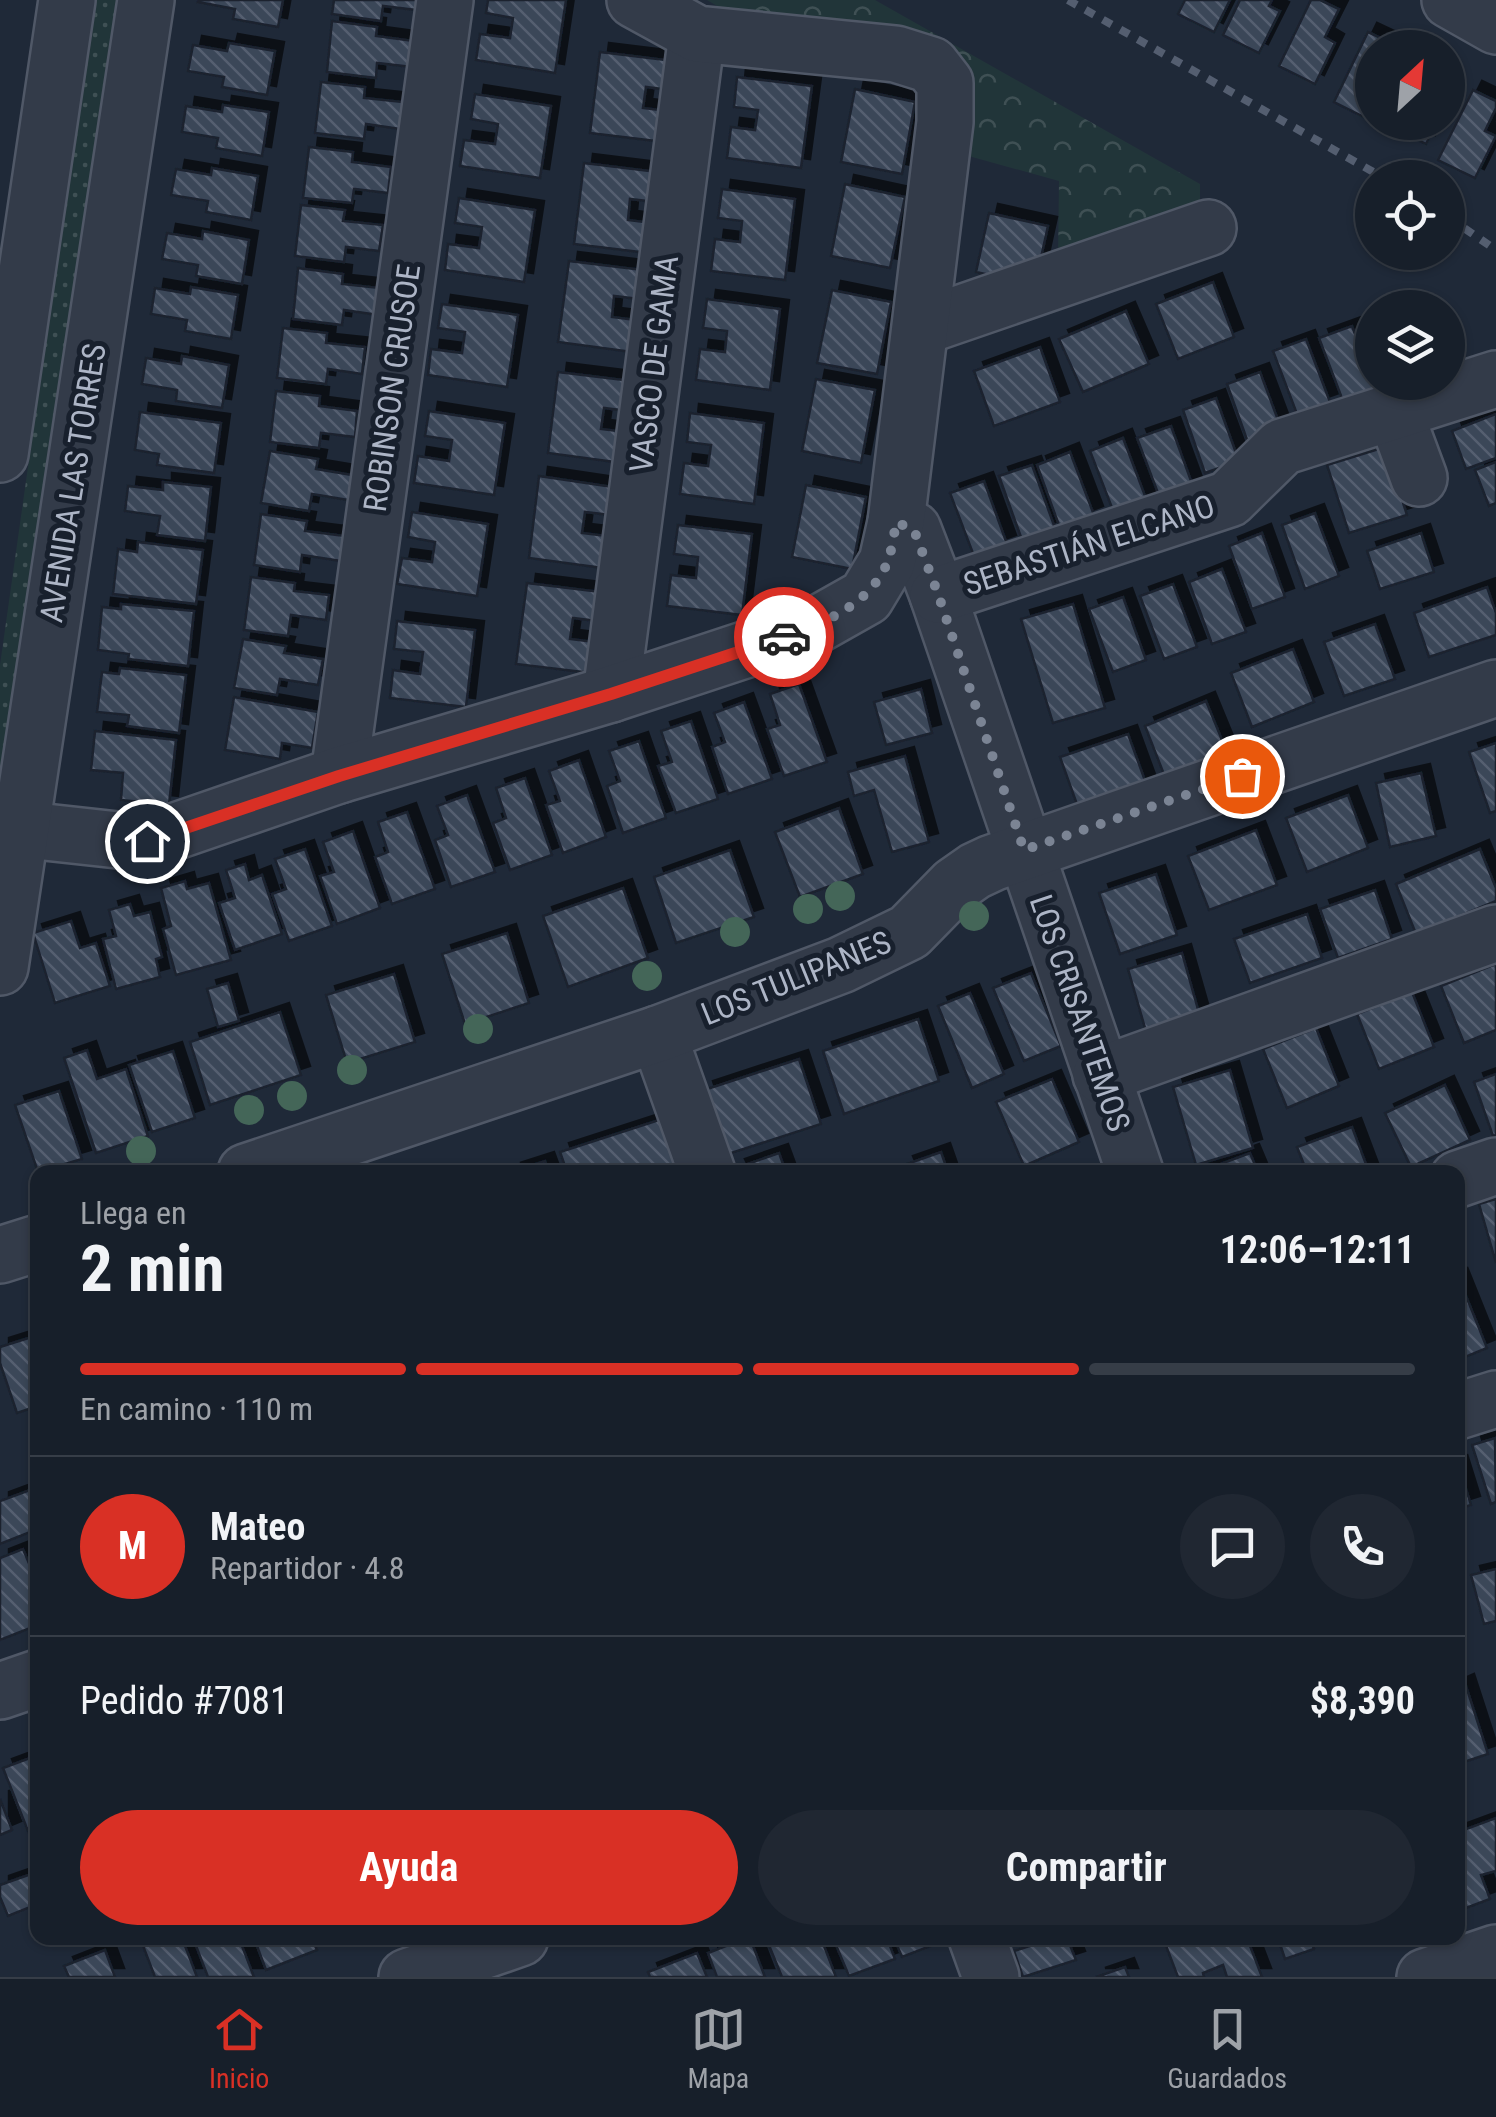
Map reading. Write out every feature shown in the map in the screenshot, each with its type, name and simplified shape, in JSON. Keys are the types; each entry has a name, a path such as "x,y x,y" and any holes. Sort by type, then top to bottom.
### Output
{"street":[{"path":"0,454 20,188 67,0"},
{"name":"AVENIDA LAS TORRES","path":"0,966 10,828 146,0"},
{"name":"ROBINSON CRUSOE","path":"339,776 446,0"},
{"path":"10,828 147,841 339,776 611,694 811,628 866,596 888,562 896,522 945,122 945,83 932,65 896,54 697,34 634,0"},
{"name":"VASCO DE GAMA","path":"611,694 697,34"},
{"path":"921,327 1208,228"},
{"name":"SEBASTIÁN ELCANO","path":"938,594 1228,498 1282,447 1496,379"},
{"path":"1395,413 1419,478"},
{"name":"LOS CRISANTEMOS","path":"896,522 914,530 938,594 1133,1165"},
{"name":"LOS TULIPANES","path":"267,1165 658,1034 841,966 909,932 975,871 1024,850 1496,688"},
{"path":"1101,1075 1496,934"},
{"path":"658,1034 704,1165"},
{"path":"1465,1177 1496,1166"},
{"path":"0,1255 30,1245"},
{"path":"1465,1408 1496,1398"},
{"path":"0,1691 30,1681"},
{"path":"406,1977 500,1945"},
{"path":"980,1945 991,1977"},
{"path":"1410,1945 1423,1977 1495,1958"}],"green space":[{"path":"94,0 123,0 0,788 0,665"},
{"path":"707,0 875,0 1200,184 1200,219 1058,261 1059,181 965,155 969,103 736,17"}],"building":[{"path":"199,0 283,0 278,27 233,19 235,9"},
{"path":"334,0 418,0 416,10 383,6 381,21 332,14"},
{"path":"488,0 566,0 555,73 476,60 480,34 510,38 513,18 486,13"},
{"path":"1185,0 1230,0 1214,32 1178,14"},
{"path":"1240,0 1272,0 1269,6 1280,11 1259,53 1223,35"},
{"path":"1311,0 1339,9 1325,37 1335,43 1315,84 1279,66"},
{"path":"332,21 377,27 376,36 414,41 412,67 377,63 376,78 327,72"},
{"path":"229,43 275,51 267,95 222,87 224,77 188,71 193,45 227,51"},
{"path":"600,52 674,61 670,90 646,87 643,108 668,111 664,142 590,133"},
{"path":"1355,59 1355,112 1334,102"},
{"path":"737,77 812,86 801,168 727,158 731,127 755,130 758,110 734,107"},
{"path":"321,82 365,87 364,98 403,102 400,129 366,124 364,139 315,133"},
{"path":"855,89 915,102 902,174 841,162"},
{"path":"1473,90 1496,101 1485,131 1496,136 1475,178 1465,173 1465,160 1438,160 1448,140 1465,140 1465,106"},
{"path":"475,94 551,106 540,178 460,166 464,140 495,144 498,124 471,119"},
{"path":"223,105 269,112 262,156 216,148 218,138 182,132 186,106 222,112"},
{"path":"309,147 353,152 352,162 391,167 388,193 354,189 352,203 303,198"},
{"path":"584,163 658,172 655,202 630,199 628,220 652,223 648,253 574,244"},
{"path":"212,168 258,176 251,220 206,212 208,201 171,195 176,169 211,175"},
{"path":"845,184 905,197 890,268 831,256"},
{"path":"722,189 795,199 785,280 711,271 715,239 740,242 742,221 718,218"},
{"path":"459,198 535,210 524,282 445,270 448,244 479,248 482,227 455,223"},
{"path":"301,205 345,210 343,221 383,225 379,251 346,247 344,262 295,256"},
{"path":"989,213 1048,226 1035,285 976,272"},
{"path":"203,231 249,240 242,284 196,276 198,265 162,259 167,233 202,239"},
{"path":"569,261 643,270 639,299 614,296 612,317 636,320 632,352 558,342"},
{"path":"298,268 343,274 342,284 380,288 378,315 344,310 342,325 293,319"},
{"path":"1213,282 1234,337 1178,359 1156,304"},
{"path":"191,287 238,295 231,339 185,331 187,320 151,314 155,288 190,294"},
{"path":"832,290 891,302 877,374 817,363"},
{"path":"707,299 780,309 770,390 696,380 700,349 725,352 727,331 703,328"},
{"path":"442,304 518,315 507,387 428,375 431,349 462,353 465,332 438,328"},
{"path":"1126,311 1149,364 1083,392 1059,339"},
{"path":"1352,326 1355,397 1343,401 1319,338"},
{"path":"283,328 327,333 326,343 365,347 362,374 328,369 326,384 277,378"},
{"path":"1306,339 1330,402 1297,414 1273,351"},
{"path":"1040,347 1060,402 994,426 974,371"},
{"path":"182,356 229,365 222,408 176,401 177,390 142,384 146,358 181,364"},
{"path":"558,372 632,381 628,411 604,408 601,429 626,432 622,463 548,453"},
{"path":"1260,372 1284,436 1250,448 1227,384"},
{"path":"816,379 875,390 861,463 802,451"},
{"path":"276,391 320,396 319,406 357,411 355,437 321,433 319,448 270,442"},
{"path":"1216,398 1239,461 1205,473 1183,410"},
{"path":"429,411 505,423 494,495 414,483 418,456 449,461 452,440 425,436"},
{"path":"140,412 221,423 214,473 157,465 159,454 135,450"},
{"path":"690,413 764,423 754,504 680,494 684,463 708,466 711,445 687,442"},
{"path":"1496,414 1496,458 1466,469 1452,431"},
{"path":"1171,426 1194,489 1161,501 1137,438"},
{"path":"1123,438 1147,501 1114,513 1090,451"},
{"path":"1385,447 1407,515 1349,533 1327,465"},
{"path":"270,451 318,459 316,469 352,475 348,500 312,494 309,511 261,503"},
{"path":"1070,452 1094,515 1060,528 1037,465"},
{"path":"1496,462 1496,503 1489,506 1475,470"},
{"path":"1032,465 1055,528 1022,540 999,476"},
{"path":"539,476 613,487 610,515 585,512 582,533 607,536 603,568 529,558"},
{"path":"984,481 1007,544 974,556 950,493"},
{"path":"163,482 211,487 205,541 157,535 160,516 125,511 128,486 163,490"},
{"path":"806,485 866,497 852,569 792,557"},
{"path":"412,512 488,524 477,596 397,584 402,558 432,562 435,542 408,537"},
{"path":"1315,513 1339,576 1305,589 1282,525"},
{"path":"261,514 307,521 305,531 345,536 341,561 302,555 300,572 254,565"},
{"path":"678,525 752,534 742,615 667,606 671,575 696,578 698,557 674,554"},
{"path":"1262,533 1285,597 1252,609 1229,546"},
{"path":"1421,533 1434,572 1380,589 1367,551"},
{"path":"138,542 203,550 196,604 113,594 118,549 137,552"},
{"path":"1222,569 1246,632 1212,644 1189,582"},
{"path":"251,577 295,583 294,591 329,595 326,620 291,615 288,636 244,630"},
{"path":"527,583 601,592 597,621 573,618 570,639 595,642 591,673 516,664"},
{"path":"1173,584 1197,647 1164,659 1140,596"},
{"path":"1487,587 1496,613 1496,635 1429,657 1414,613"},
{"path":"1123,597 1146,660 1113,672 1089,609"},
{"path":"121,604 194,611 188,666 128,659 129,654 98,650 102,607 121,609"},
{"path":"1073,604 1105,708 1053,723 1021,619"},
{"path":"397,621 475,630 466,707 390,698 393,670 420,674 423,652 394,649"},
{"path":"1375,624 1395,679 1344,696 1324,642"},
{"path":"243,639 286,646 284,653 323,659 318,685 280,679 277,695 234,688"},
{"path":"1293,649 1314,702 1252,727 1231,673"},
{"path":"120,668 186,675 179,733 127,726 129,715 97,712 102,672 119,674"},
{"path":"799,684 827,762 784,776 767,729 780,725 770,694"},
{"path":"921,689 932,733 886,745 874,702"},
{"path":"234,697 318,712 312,748 282,743 280,759 225,750"},
{"path":"1206,701 1227,752 1165,777 1145,726"},
{"path":"744,702 772,779 728,794 712,747 725,742 714,713"},
{"path":"691,721 718,799 676,813 658,766 672,762 661,731"},
{"path":"95,731 176,740 169,805 121,800 123,773 91,770"},
{"path":"1128,734 1147,786 1079,810 1060,757"},
{"path":"639,741 666,818 623,833 607,786 620,781 609,751"},
{"path":"1496,743 1496,811 1490,813 1469,752"},
{"path":"905,756 929,842 892,852 874,790 854,796 848,772"},
{"path":"579,760 606,837 563,853 546,805 560,801 549,771"},
{"path":"1421,773 1436,836 1390,847 1376,783"},
{"path":"525,778 552,855 510,870 493,823 506,818 496,788"},
{"path":"467,795 495,872 451,887 435,840 448,835 437,806"},
{"path":"1348,795 1368,848 1307,872 1286,818"},
{"path":"839,808 863,874 800,897 775,832"},
{"path":"407,812 435,889 392,904 375,857 388,852 378,822"},
{"path":"1256,830 1277,885 1209,910 1188,856"},
{"path":"353,831 380,908 337,924 320,876 334,872 323,842"},
{"path":"305,849 332,926 289,941 272,894 286,889 275,859"},
{"path":"1480,849 1496,888 1496,901 1416,934 1396,884"},
{"path":"730,850 754,917 676,943 654,877"},
{"path":"245,864 249,880 262,875 282,934 235,950 219,903 235,898 226,870"},
{"path":"1156,874 1177,935 1120,954 1099,893"},
{"path":"185,881 187,889 209,883 231,960 176,975 163,929 171,926 161,888"},
{"path":"623,888 648,958 568,987 543,916"},
{"path":"1375,890 1392,939 1338,958 1320,909"},
{"path":"130,904 134,916 150,912 162,957 156,959 160,977 116,989 103,939 116,936 109,910"},
{"path":"1307,914 1322,958 1250,983 1234,939"},
{"path":"71,921 80,948 96,943 110,986 55,1003 33,933"},
{"path":"507,933 529,1003 465,1024 442,954"},
{"path":"1182,953 1201,1020 1147,1035 1128,969"},
{"path":"1496,964 1496,1030 1464,1043 1441,986"},
{"path":"1031,973 1061,1046 1024,1061 993,988"},
{"path":"394,974 415,1042 347,1063 326,995"},
{"path":"228,983 239,1021 218,1027 207,989"},
{"path":"1412,992 1434,1047 1379,1069 1357,1014"},
{"path":"970,993 1004,1074 972,1088 938,1006"},
{"path":"280,1012 301,1075 210,1105 190,1042"},
{"path":"918,1019 939,1081 844,1114 823,1051"},
{"path":"1316,1028 1339,1086 1287,1108 1263,1049"},
{"path":"87,1050 97,1079 126,1069 148,1136 96,1153 64,1058"},
{"path":"173,1051 195,1118 152,1132 129,1065"},
{"path":"799,1059 821,1124 725,1155 704,1090"},
{"path":"1230,1070 1253,1148 1196,1165 1173,1087"},
{"path":"1496,1074 1496,1135 1493,1136 1474,1082"},
{"path":"1052,1079 1079,1142 1024,1165 996,1102"},
{"path":"1445,1085 1470,1140 1410,1165 1385,1113"},
{"path":"59,1091 82,1159 62,1165 36,1165 15,1105"},
{"path":"662,1119 678,1165 565,1165 560,1152"},
{"path":"1352,1127 1366,1165 1304,1165 1297,1147"},
{"path":"941,1152 946,1165 904,1165"},
{"path":"779,1153 783,1165 745,1165"},
{"path":"1250,1153 1255,1165 1218,1165"},
{"path":"1496,1199 1496,1263 1479,1204"},
{"path":"1465,1293 1487,1348 1465,1357"},
{"path":"30,1338 30,1409 17,1413 0,1363 0,1347"},
{"path":"1495,1438 1496,1502 1491,1504 1472,1445"},
{"path":"1465,1486 1471,1505 1465,1507"},
{"path":"30,1490 30,1532 0,1544 0,1501"},
{"path":"23,1549 30,1566 30,1628 0,1640 0,1558"},
{"path":"1496,1569 1496,1621 1484,1624 1471,1575"},
{"path":"1465,1683 1488,1754 1465,1762"},
{"path":"30,1758 30,1836 3,1768"},
{"path":"0,1799 12,1830 0,1835"},
{"path":"1496,1818 1496,1871 1481,1875 1490,1899 1465,1908 1465,1829"},
{"path":"30,1874 30,1907 8,1916 0,1885"},
{"path":"143,1945 185,1945 197,1977 155,1977"},
{"path":"196,1945 242,1945 254,1977 208,1977"},
{"path":"257,1945 315,1945 317,1950 266,1970"},
{"path":"728,1945 753,1945 765,1977 717,1977 708,1953"},
{"path":"769,1945 824,1945 836,1977 782,1977"},
{"path":"836,1945 890,1945 895,1959 849,1976"},
{"path":"897,1945 933,1945 902,1957"},
{"path":"1032,1945 1070,1945 1076,1960 1023,1977 1014,1951"},
{"path":"1166,1945 1250,1945 1262,1977 1227,1977 1223,1965 1203,1973 1204,1977 1178,1977"},
{"path":"1280,1945 1313,1945 1314,1949 1285,1959"},
{"path":"105,1950 115,1977 69,1977 64,1966"},
{"path":"697,1953 707,1977 650,1977 648,1972"},
{"path":"1125,1967 1129,1977 1096,1977"}],"railway":[{"path":"1068,0 1355,162"},
{"path":"1465,229 1496,250"}],"way so far":[{"path":"784,637 811,628 866,596 888,562 896,522 914,530 1024,850 1242,776"}],"route":[{"path":"147,841 339,776 784,637"}]}
